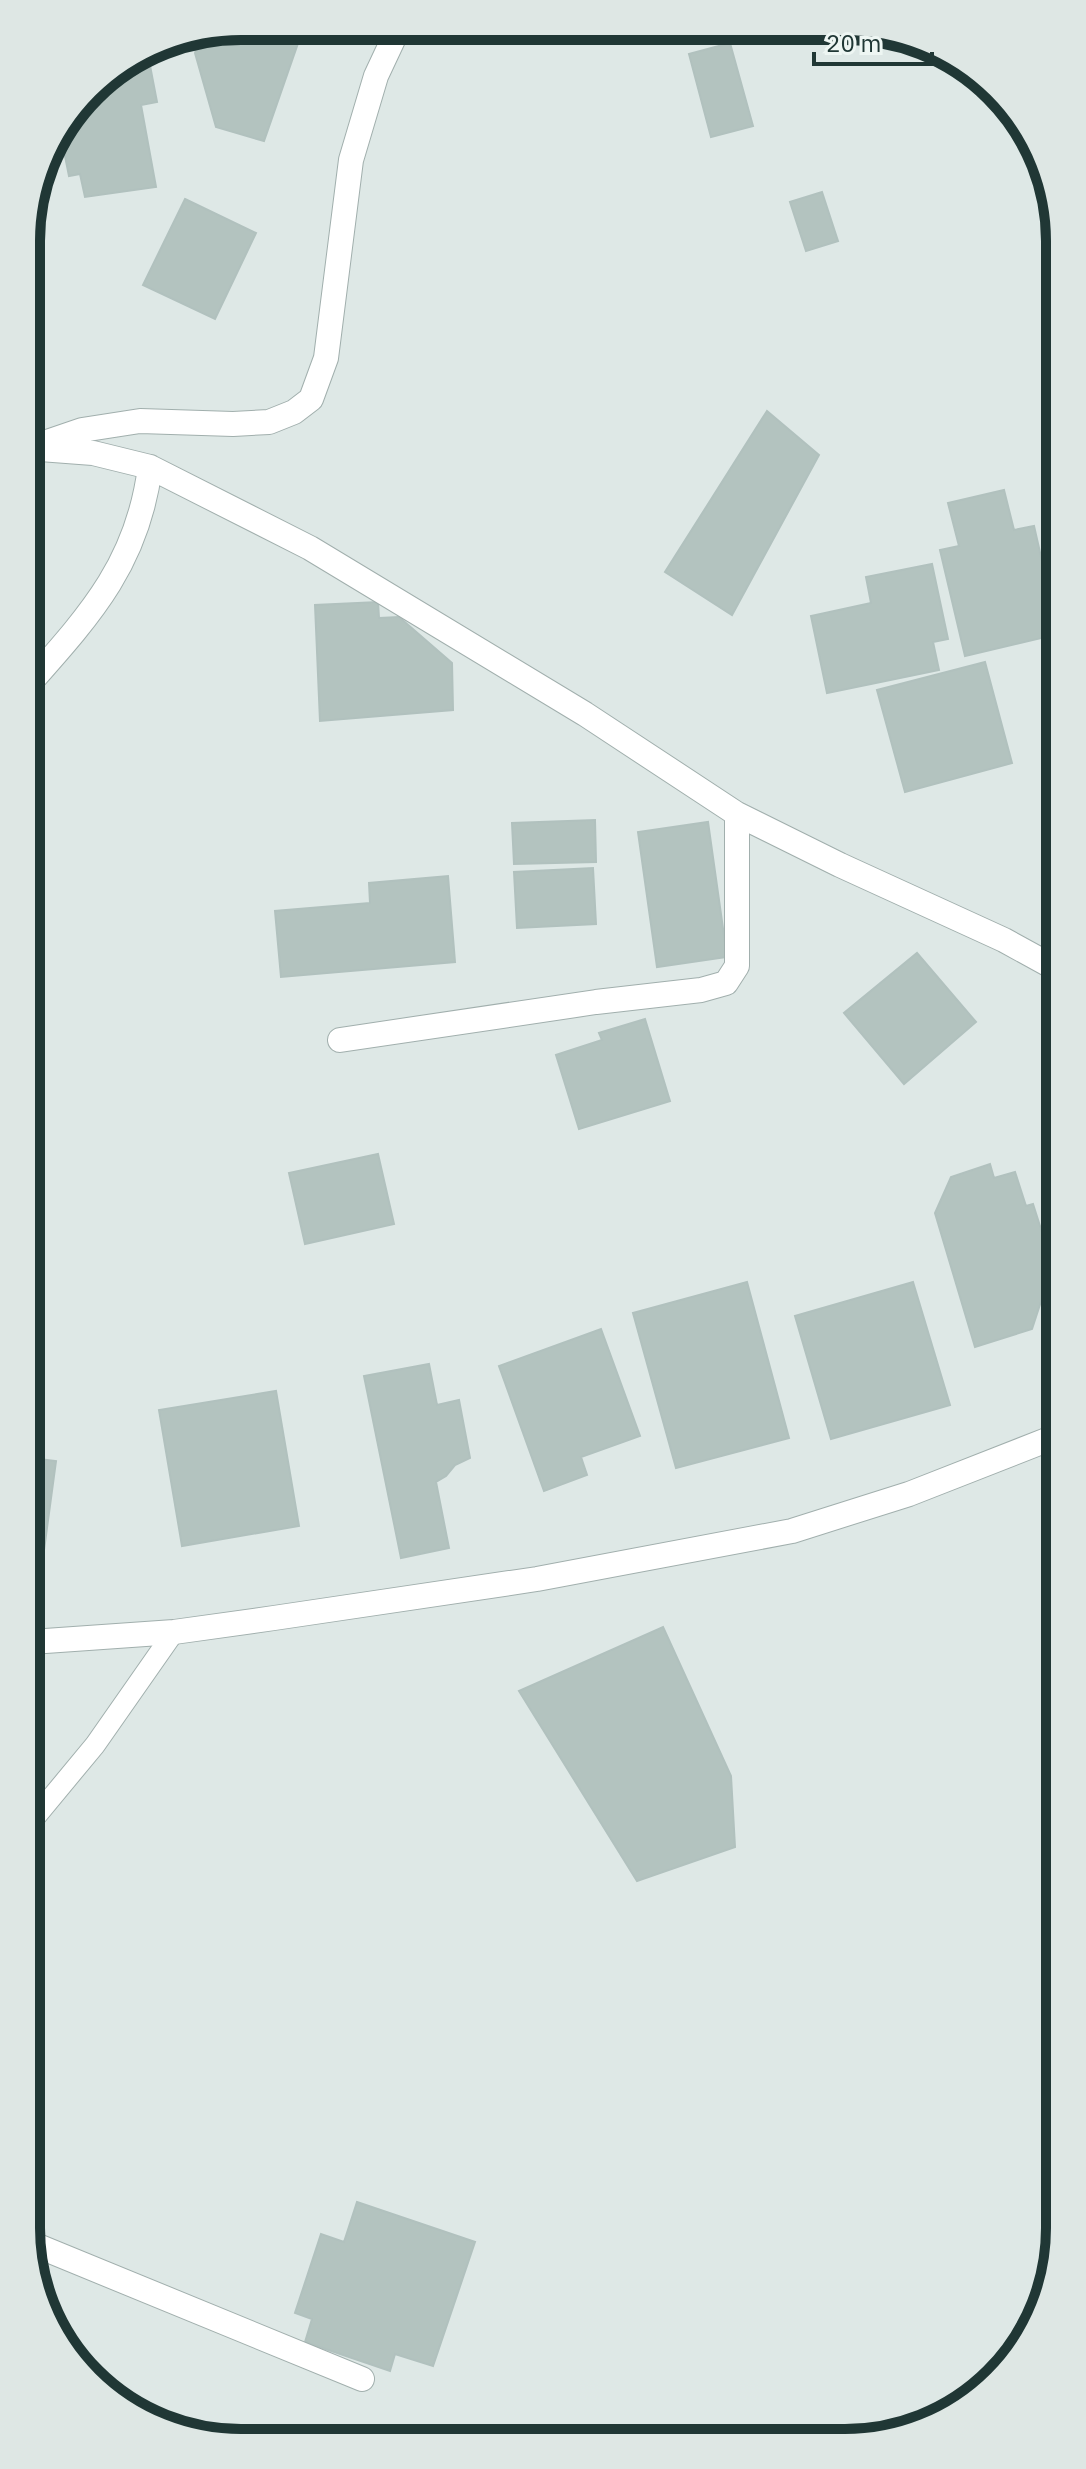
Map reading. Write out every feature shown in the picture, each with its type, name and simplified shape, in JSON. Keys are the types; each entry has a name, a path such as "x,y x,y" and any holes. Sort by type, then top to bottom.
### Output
{"street":[{"path":"40,444 82,430 140,421 269,422 294,412 311,399 326,358 351,160 376,76 393,40"},
{"path":"40,449 93,453 150,467 310,548 585,714 737,814 853,872 1004,940 1046,963"},
{"path":"40,671 115,577 139,525 150,467"},
{"path":"340,1040 596,1002 701,990 726,983 737,966 737,814"},
{"path":"40,1641 174,1632 537,1579 792,1531 909,1494 1046,1440"},
{"path":"41,2247 362,2379"}],"lane":[{"path":"40,1811 95,1745 174,1632"}],"building":[{"path":"299,40 264,141 216,127 195,53 197,45 215,42"},
{"path":"730,43 753,126 711,137 689,54"},
{"path":"149,63 157,102 141,105 156,187 85,197 80,174 69,176 63,148 74,129 99,99 129,74"},
{"path":"822,192 838,241 806,251 790,202"},
{"path":"185,199 256,233 215,319 143,285"},
{"path":"767,411 819,455 732,615 665,572"},
{"path":"1004,490 1014,530 1034,526 1046,579 1046,637 965,656 940,550 959,546 948,503"},
{"path":"932,564 948,639 933,642 939,670 827,693 811,616 871,603 866,577"},
{"path":"378,602 379,618 399,617 452,663 453,710 320,721 315,605"},
{"path":"985,662 1012,763 905,792 877,690"},
{"path":"595,820 596,862 514,864 512,823"},
{"path":"708,822 727,957 657,967 638,832"},
{"path":"593,868 596,924 517,928 514,872"},
{"path":"448,876 455,962 281,977 275,911 370,903 369,883"},
{"path":"917,953 976,1022 904,1084 844,1013"},
{"path":"645,1019 670,1101 579,1129 556,1055 602,1040 599,1033"},
{"path":"378,1154 394,1224 305,1244 289,1173"},
{"path":"990,1164 994,1178 1015,1172 1026,1206 1033,1204 1045,1242 1046,1286 1032,1329 975,1347 935,1213 951,1177"},
{"path":"747,1282 789,1438 676,1468 633,1313"},
{"path":"913,1282 950,1405 831,1439 795,1316"},
{"path":"601,1329 640,1436 581,1457 587,1475 544,1491 499,1366"},
{"path":"429,1364 437,1405 459,1400 470,1458 455,1465 436,1482 449,1548 401,1558 364,1376"},
{"path":"276,1391 299,1526 182,1546 159,1410"},
{"path":"40,1459 56,1461 40,1565"},
{"path":"663,1627 731,1776 735,1847 637,1881 519,1691"},
{"path":"357,2202 475,2242 433,2366 395,2354 390,2371 305,2342 312,2319 295,2313 321,2234 344,2242"}]}
